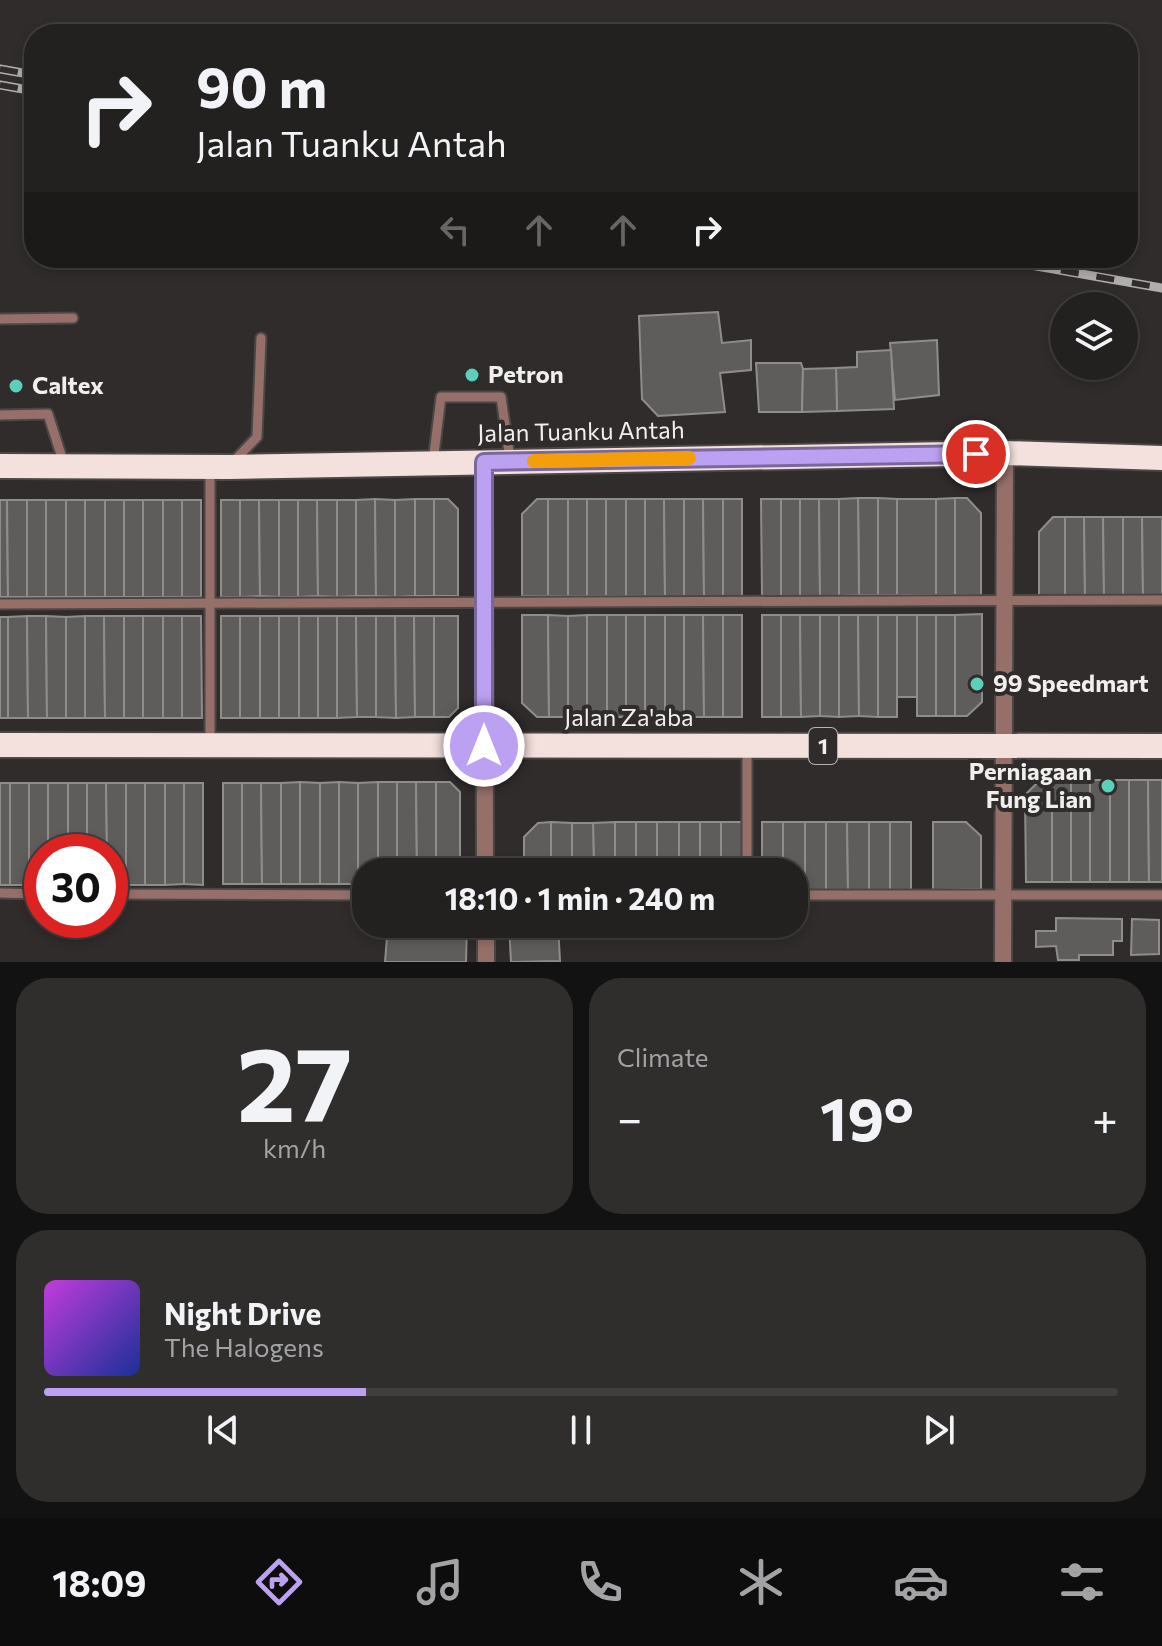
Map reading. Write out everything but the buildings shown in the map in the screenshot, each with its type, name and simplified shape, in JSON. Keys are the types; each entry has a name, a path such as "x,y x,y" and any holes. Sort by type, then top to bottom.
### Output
{"highway":[{"name":"Jalan Tuanku Antah","path":"0,466 220,467 1005,453 1162,458"},
{"name":"Jalan Za'aba","path":"0,745 1162,746"}],"street":[{"path":"1003,962 1005,453"},
{"path":"484,462 485,858"},
{"path":"486,938 486,962"}],"lane":[{"path":"0,319 73,318"},
{"path":"210,745 210,604 220,467 257,437 261,338"},
{"path":"433,462 441,397 501,397 511,461"},
{"path":"0,415 48,414 64,465"},
{"path":"0,604 1162,600"},
{"path":"747,746 747,858"},
{"path":"0,893 24,894"},
{"path":"128,894 352,895"},
{"path":"808,895 1162,895"}],"railway":[{"path":"0,69 24,73"},
{"path":"0,85 24,89"},
{"path":"1047,268 1162,288"}],"slow traffic":[{"path":"534,461 689,458"}],"place":[{"name":"Petron","path":"472,375"},
{"name":"Caltex","path":"16,386"},
{"name":"99 Speedmart","path":"977,684"},
{"name":"Perniagaan Fung Lian","path":"1108,786"}],"route":[{"path":"484,746 484,462 976,454"}]}
